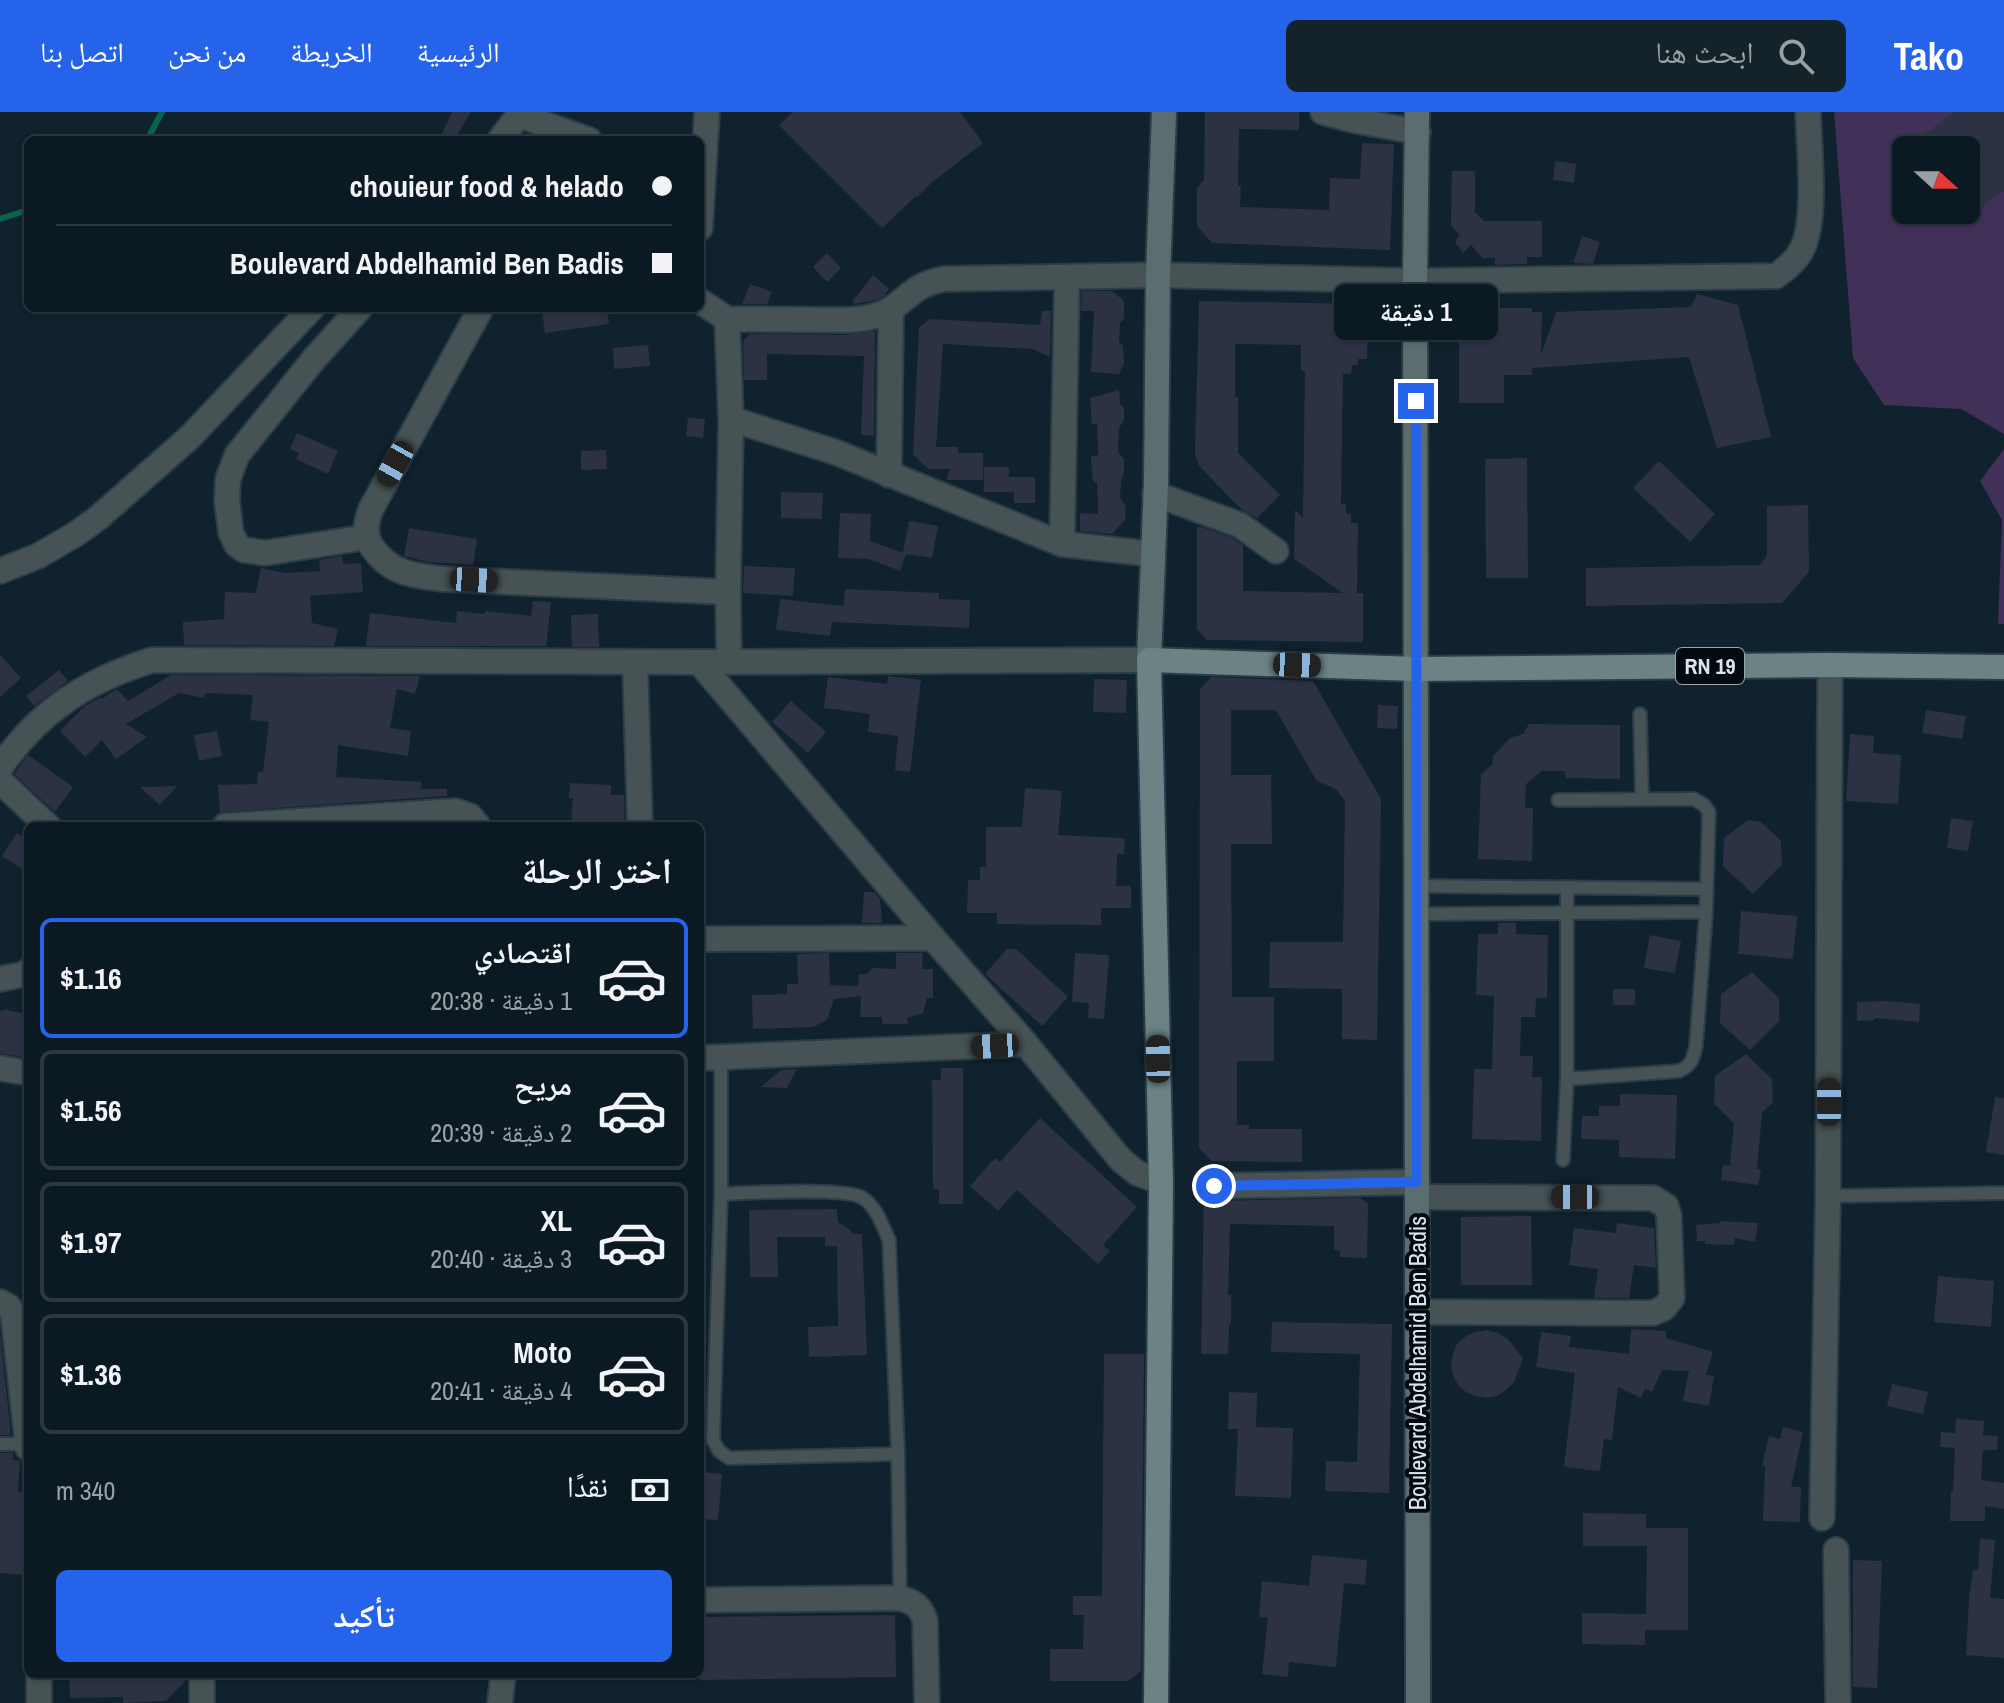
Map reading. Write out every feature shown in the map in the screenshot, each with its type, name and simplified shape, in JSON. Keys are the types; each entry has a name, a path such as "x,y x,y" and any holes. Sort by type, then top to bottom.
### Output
{"main road":[{"path":"1156,1703 1161,1182 1149,660 1164,112"},
{"name":"Boulevard Abdelhamid Ben Badis","path":"1418,122 1415,281 1418,1703"},
{"name":"RN 19","path":"1149,660 1416,669 1830,665 2004,667"}],"street":[{"path":"704,146 707,112"},
{"path":"1323,112 1352,120 1418,122"},
{"path":"704,304 727,319 865,319 891,309 926,283 944,279 1158,275 1415,281 1776,276 1793,264 1803,248 1809,227 1808,112"},
{"path":"503,136 520,113 579,136"},
{"path":"1062,544 1067,277"},
{"path":"889,475 891,309"},
{"path":"0,571 38,556 98,518 190,437 308,312"},
{"path":"356,312 314,359 237,455 228,479 227,501 231,533 237,545 244,550 265,553 367,537"},
{"path":"479,312 367,521 367,537 378,553 389,565 413,575 442,579 728,592"},
{"path":"727,319 731,419 729,662"},
{"path":"731,419 835,452 1062,544 1152,554"},
{"path":"1155,494 1240,525 1276,551"},
{"path":"0,768 13,749 51,710 118,671 152,660 1149,660"},
{"path":"635,662 640,822"},
{"path":"699,662 1026,1044 1121,1160 1137,1173 1161,1182"},
{"path":"1822,1518 1828,1196 1830,665"},
{"path":"0,781 44,822"},
{"path":"286,822 455,811 470,816 475,822"},
{"path":"704,939 933,938"},
{"path":"0,979 24,974"},
{"path":"710,1058 1026,1044"},
{"path":"0,1068 24,1072"},
{"path":"1214,1186 1653,1198 1666,1206 1672,1298 1664,1308 1653,1313 1418,1312"},
{"path":"0,1302 13,1313 24,1411"},
{"path":"1836,1550 1838,1703"},
{"path":"704,1600 900,1598 911,1601 921,1608 925,1620 927,1703"},
{"path":"39,1678 39,1703"},
{"path":"202,1678 202,1703"},
{"path":"500,1703 503,1678"}],"lane":[{"path":"1640,714 1642,799"},
{"path":"1558,800 1694,799 1709,812 1706,912 1693,1060 1679,1071 1567,1079"},
{"path":"1417,886 1706,889"},
{"path":"1563,1160 1567,1079 1567,887"},
{"path":"1416,914 1706,912"},
{"path":"710,1058 721,1194 713,1440 719,1451 729,1458 898,1454"},
{"path":"721,1194 840,1192 862,1197 877,1214 889,1240 898,1454 900,1598"},
{"path":"1828,1196 2004,1193"},
{"path":"0,1444 24,1446"}],"shaded area":[{"path":"1834,112 2004,112 2004,434 1961,409 1884,405 1853,358"},
{"path":"2004,449 2004,624 1998,624 2002,520 1980,481"}],"building":[{"path":"452,112 471,112 456,136 441,136"},
{"path":"793,112 960,112 983,143 931,183 882,228 779,125"},
{"path":"1205,112 1299,112 1299,130 1239,129 1240,207 1329,210 1330,178 1360,179 1362,143 1394,144 1390,250 1212,243 1197,226 1197,188 1204,180"},
{"path":"1955,112 2004,112 2004,191 1980,208 1980,136 1921,136"},
{"path":"1555,161 1576,164 1574,183 1553,180"},
{"path":"1452,171 1475,171 1475,212 1484,221 1542,221 1542,257 1527,257 1527,264 1495,265 1495,258 1483,258 1471,245 1463,253 1455,242 1459,234 1451,225"},
{"path":"1582,236 1600,242 1593,264 1573,263"},
{"path":"827,253 841,268 827,282 813,267"},
{"path":"873,275 889,289 884,296 855,304 852,302"},
{"path":"750,284 772,292 767,304 742,304"},
{"path":"1082,291 1112,291 1124,301 1119,341 1123,346 1124,363 1119,374 1091,372 1094,311 1081,311"},
{"path":"1697,294 1738,305 1771,437 1717,448 1689,357 1532,368 1532,375 1504,375 1504,403 1459,403 1459,319 1467,308 1532,308 1532,312 1542,312 1541,355 1556,312 1691,307"},
{"path":"1199,301 1362,304 1362,318 1368,318 1367,359 1358,359 1358,365 1352,365 1351,374 1343,374 1341,504 1346,504 1351,523 1358,523 1357,593 1363,593 1363,642 1207,640 1197,629 1197,527 1233,538 1243,545 1243,591 1343,593 1294,559 1295,510 1303,518 1305,371 1301,371 1301,345 1235,344 1238,453 1280,495 1257,518 1242,510 1199,466 1195,453"},
{"path":"1042,311 1051,311 1050,357 1033,349 943,344 936,447 958,447 958,453 983,453 983,480 946,480 950,469 928,469 913,454 919,327 930,319 1040,325"},
{"path":"542,312 608,312 609,324 545,333"},
{"path":"875,331 874,436 861,435 864,356 767,354 767,380 744,380 743,341 750,334 847,335"},
{"path":"648,345 650,366 614,369 613,348"},
{"path":"1119,390 1120,404 1124,408 1118,452 1124,459 1120,497 1126,507 1125,520 1112,534 1080,531 1080,513 1098,514 1097,482 1093,482 1091,456 1098,455 1097,424 1092,424 1090,398"},
{"path":"688,418 705,419 703,438 686,436"},
{"path":"297,433 338,451 328,474 296,459 299,453 290,449"},
{"path":"606,450 607,469 581,470 581,451"},
{"path":"1527,458 1528,578 1486,578 1485,459"},
{"path":"1659,461 1715,514 1690,542 1633,488"},
{"path":"984,467 1009,467 1009,477 1035,477 1035,503 1014,503 1014,492 984,492"},
{"path":"781,492 823,493 822,519 781,518"},
{"path":"1808,505 1809,572 1782,603 1586,606 1586,568 1760,565 1767,555 1767,506"},
{"path":"840,513 871,514 870,541 903,553 909,521 938,526 932,558 906,554 900,571 869,559 838,558"},
{"path":"409,528 477,539 473,565 428,562 404,556"},
{"path":"342,556 343,564 361,563 363,592 310,596 312,623 338,629 334,646 184,645 183,622 224,619 225,592 256,593 261,568 285,573 320,571 319,560"},
{"path":"744,566 795,568 793,596 743,593"},
{"path":"845,589 939,593 939,599 970,600 969,628 832,622 830,636 776,630 780,599 844,606"},
{"path":"533,601 551,602 546,646 366,646 370,613 456,623 457,611 531,616"},
{"path":"598,614 599,647 572,647 571,615"},
{"path":"0,655 21,678 0,697"},
{"path":"59,670 68,681 34,706 26,696"},
{"path":"171,675 420,676 415,694 397,689 390,728 411,731 408,756 338,745 336,777 421,782 421,789 447,789 447,796 220,812 218,785 257,784 258,772 263,772 269,722 250,720 253,695 205,693 204,698 179,693 126,724 147,737 116,759 102,740 85,757 60,731 85,706 101,697 117,689 128,701"},
{"path":"888,676 921,680 910,772 895,770 898,736 868,732 870,714 824,708 828,677 887,684"},
{"path":"1211,677 1313,681 1381,799 1377,1040 1342,1039 1342,989 1269,988 1270,942 1343,942 1345,801 1337,790 1316,780 1276,710 1231,710 1231,775 1271,775 1272,844 1231,844 1232,997 1274,997 1274,1061 1237,1061 1237,1125 1249,1125 1249,1129 1302,1129 1302,1162 1212,1161 1199,1148 1200,689"},
{"path":"1094,679 1127,680 1126,713 1093,712"},
{"path":"791,701 826,732 808,753 772,722"},
{"path":"1378,705 1398,706 1397,729 1377,728"},
{"path":"1926,710 1966,716 1962,739 1922,733"},
{"path":"1529,724 1620,725 1620,779 1565,778 1565,771 1542,771 1526,784 1525,808 1533,808 1532,861 1478,859 1481,774 1492,765 1493,756 1510,738 1523,734"},
{"path":"217,731 222,756 199,761 194,735"},
{"path":"1850,734 1874,736 1873,753 1901,755 1898,804 1846,801"},
{"path":"28,755 73,787 55,812 14,774"},
{"path":"570,783 611,785 611,795 624,795 625,822 571,822 573,798 569,798"},
{"path":"177,786 160,805 140,787"},
{"path":"1025,788 1062,791 1058,835 1125,838 1124,854 1117,854 1116,886 1131,886 1131,908 1101,908 1101,925 997,924 997,913 967,913 968,880 980,880 980,867 986,867 986,827 1022,827"},
{"path":"1951,818 1973,821 1968,851 1947,848"},
{"path":"1748,820 1761,822 1781,841 1782,864 1753,894 1723,866 1724,838"},
{"path":"17,833 24,837 24,870 2,856"},
{"path":"864,892 874,892 880,899 882,923 862,923"},
{"path":"1741,911 1797,916 1793,959 1738,954"},
{"path":"1498,923 1516,923 1516,934 1548,935 1547,998 1536,998 1535,1017 1521,1017 1520,1056 1533,1056 1532,1077 1542,1077 1541,1141 1472,1139 1474,1069 1492,1069 1494,996 1476,995 1478,934 1498,934"},
{"path":"1650,935 1681,941 1675,973 1644,968"},
{"path":"1007,949 1016,949 1068,997 1042,1026 985,974"},
{"path":"829,953 830,985 858,986 859,974 867,974 872,968 896,969 896,953 923,953 922,969 933,969 933,998 927,998 923,1013 907,1018 908,1024 882,1024 882,1017 860,1017 861,996 834,999 827,1020 813,1027 753,1029 752,995 787,994 787,984 798,984 797,954"},
{"path":"1075,953 1109,955 1104,1019 1088,1018 1089,1003 1072,1002"},
{"path":"1752,972 1779,998 1779,1021 1750,1050 1720,1023 1721,994"},
{"path":"1613,989 1635,989 1635,1005 1613,1005"},
{"path":"1857,1002 1920,1004 1919,1022 1874,1018 1857,1021"},
{"path":"0,1010 24,1014 24,1057 0,1053"},
{"path":"1746,1054 1772,1079 1773,1102 1762,1113 1758,1185 1721,1180 1723,1165 1730,1166 1734,1123 1714,1104 1715,1076"},
{"path":"941,1068 963,1068 963,1204 939,1204 939,1189 933,1189 932,1080 941,1080"},
{"path":"797,1069 787,1088 761,1087 781,1070"},
{"path":"1620,1094 1677,1095 1675,1159 1619,1157 1619,1140 1581,1139 1582,1116 1599,1116 1599,1106 1620,1106"},
{"path":"1995,1097 2004,1098 2004,1155 1986,1152"},
{"path":"1040,1118 1137,1207 1103,1245 1110,1251 1098,1264 1017,1190 998,1211 970,1186 995,1158 1000,1162"},
{"path":"1204,1196 1214,1201 1361,1198 1368,1204 1367,1258 1340,1257 1340,1251 1334,1250 1334,1226 1230,1224 1228,1295 1231,1295 1231,1325 1228,1354 1201,1354"},
{"path":"837,1209 838,1222 852,1234 862,1234 867,1355 809,1357 808,1327 838,1326 837,1246 825,1246 825,1237 777,1237 778,1277 750,1277 749,1210"},
{"path":"1531,1216 1532,1285 1461,1285 1461,1217"},
{"path":"1721,1221 1758,1223 1755,1242 1735,1238 1734,1245 1697,1241 1696,1225"},
{"path":"1617,1223 1654,1228 1656,1268 1634,1265 1629,1298 1594,1298 1598,1269 1569,1265 1574,1228 1616,1233"},
{"path":"1938,1276 1994,1281 1991,1327 1934,1322"},
{"path":"1272,1322 1392,1324 1389,1493 1325,1491 1326,1461 1357,1462 1360,1354 1271,1352"},
{"path":"1631,1329 1666,1331 1666,1338 1713,1352 1706,1375 1714,1376 1709,1406 1683,1401 1689,1371 1662,1370 1652,1392 1645,1389 1641,1398 1618,1387 1612,1440 1604,1439 1600,1471 1564,1467 1575,1373 1536,1367 1541,1332 1571,1336 1569,1347 1629,1354"},
{"path":"1487,1330 1508,1339 1523,1358 1514,1382 1497,1396 1486,1398 1466,1392 1458,1385 1451,1365 1457,1344 1475,1332"},
{"path":"0,1332 11,1435 0,1435"},
{"path":"1104,1354 1144,1354 1141,1671 1128,1681 1050,1681 1050,1649 1083,1649 1084,1615 1073,1615 1073,1596 1102,1596"},
{"path":"1892,1384 1928,1392 1923,1414 1887,1406"},
{"path":"1229,1392 1257,1393 1256,1427 1293,1428 1291,1498 1235,1496 1238,1429 1228,1429"},
{"path":"1956,1419 1984,1421 1983,1435 1998,1436 1997,1450 1983,1450 1981,1480 2004,1483 2004,1509 1985,1506 1985,1521 1950,1521 1955,1448 1940,1447 1941,1432 1955,1433"},
{"path":"1783,1427 1803,1432 1791,1487 1801,1487 1800,1522 1763,1521 1765,1466 1762,1465 1769,1436 1780,1439"},
{"path":"0,1453 13,1453 13,1460 20,1461 18,1492 24,1492 24,1575 0,1573"},
{"path":"704,1472 722,1474 718,1520 704,1519"},
{"path":"1583,1513 1646,1514 1646,1528 1688,1528 1688,1630 1645,1630 1645,1645 1582,1644 1582,1613 1646,1614 1647,1546 1583,1546"},
{"path":"1980,1539 1995,1540 1990,1598 2004,1599 2004,1658 1966,1655 1969,1597 1973,1570 1978,1570"},
{"path":"1312,1555 1367,1560 1365,1585 1344,1583 1336,1667 1289,1662 1288,1677 1262,1674 1268,1618 1259,1617 1262,1581 1309,1586"},
{"path":"1853,1560 1882,1561 1877,1688 1853,1687"},
{"path":"895,1615 896,1677 700,1680 704,1678 704,1617"},
{"path":"69,1678 187,1678 166,1701 123,1703 123,1697 70,1698"}],"waterway":[{"path":"149,136 162,112"},
{"path":"0,219 24,211"}],"route":[{"path":"1214,1186 1417,1182 1416,401"}]}
